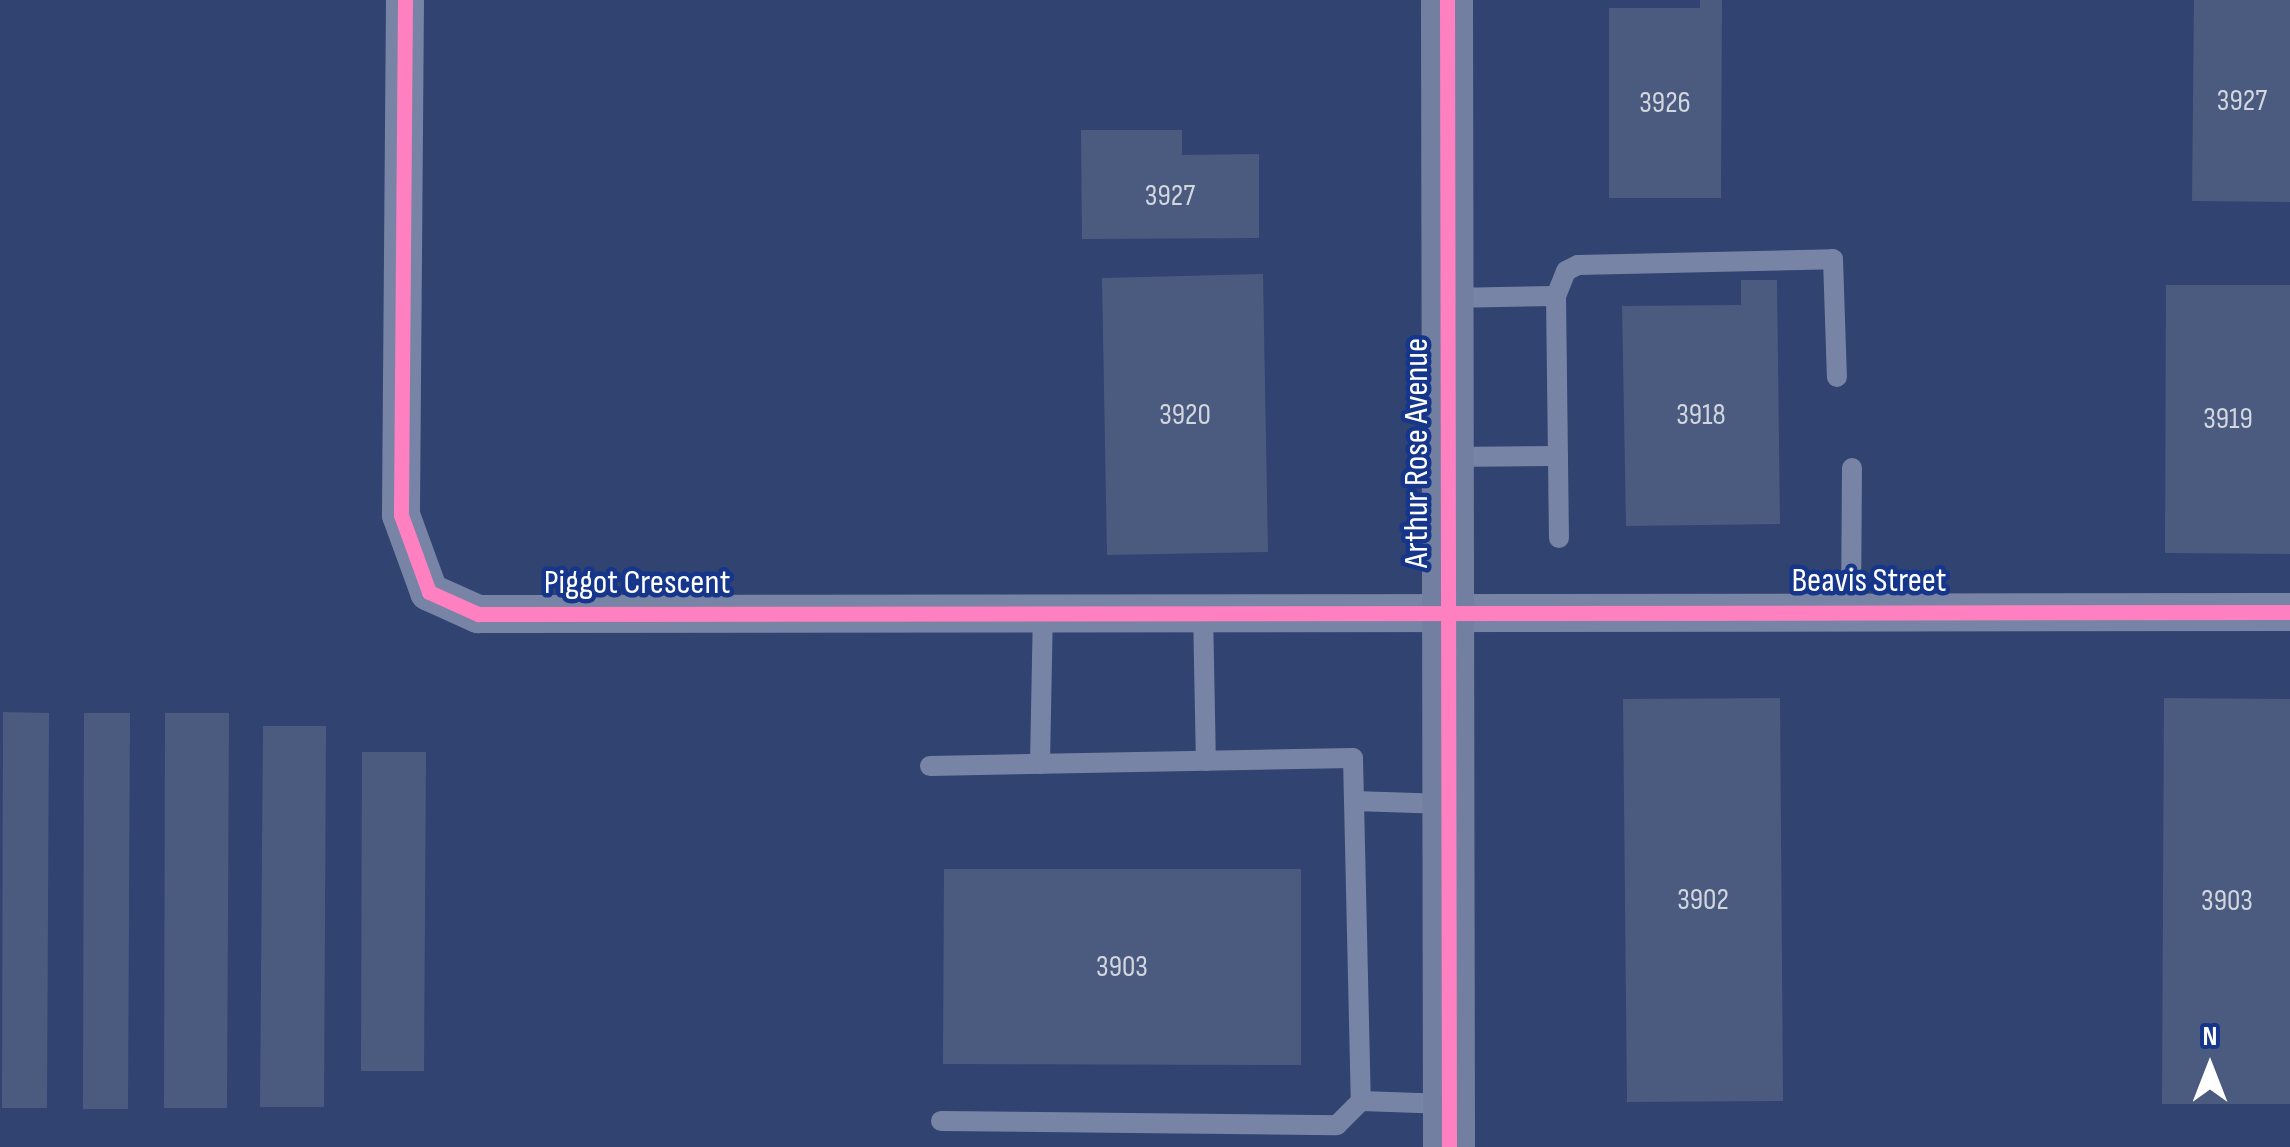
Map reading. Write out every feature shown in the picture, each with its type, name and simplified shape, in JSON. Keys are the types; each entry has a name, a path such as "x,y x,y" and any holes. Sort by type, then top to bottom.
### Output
{"street":[{"name":"Piggot Crescent","path":"405,0 401,514 429,592 478,614 1447,609"},
{"name":"Arthur Rose Avenue","path":"1448,0 1449,1125"},
{"name":"Beavis Street","path":"1447,609 2290,612"}],"lane":[{"path":"1559,538 1556,296 1566,271 1578,265 1833,259 1838,377"},
{"path":"1447,298 1556,296"},
{"path":"1447,457 1558,456"},
{"path":"1851,610 1852,468"},
{"path":"1203,610 1206,760"},
{"path":"1040,764 1043,611"},
{"path":"930,766 1353,758 1362,1101 1337,1125 942,1120"},
{"path":"1354,801 1448,804"},
{"path":"1362,1101 1449,1125"}],"building":[{"path":"1700,0 1722,0 1721,198 1609,198 1609,8 1700,8"},
{"path":"2194,0 2290,0 2290,202 2192,201"},
{"path":"1081,130 1182,130 1182,155 1259,154 1259,238 1082,239"},
{"path":"1263,274 1268,552 1107,555 1102,278"},
{"path":"1741,280 1777,280 1780,524 1626,526 1622,306 1741,305"},
{"path":"2166,285 2290,285 2290,554 2165,553"},
{"path":"1780,698 1783,1101 1627,1102 1623,699"},
{"path":"2164,698 2290,699 2290,1104 2162,1104"},
{"path":"3,712 49,713 47,1108 2,1108"},
{"path":"84,713 130,713 128,1109 83,1109"},
{"path":"165,713 229,713 227,1108 164,1108"},
{"path":"263,726 326,726 324,1107 260,1107"},
{"path":"362,752 426,752 424,1071 361,1071"},
{"path":"944,869 1301,869 1301,1065 943,1064"}],"cycle path":[{"path":"405,0 401,515 429,592 478,614 2290,612"},
{"path":"1447,0 1449,1147"}]}
